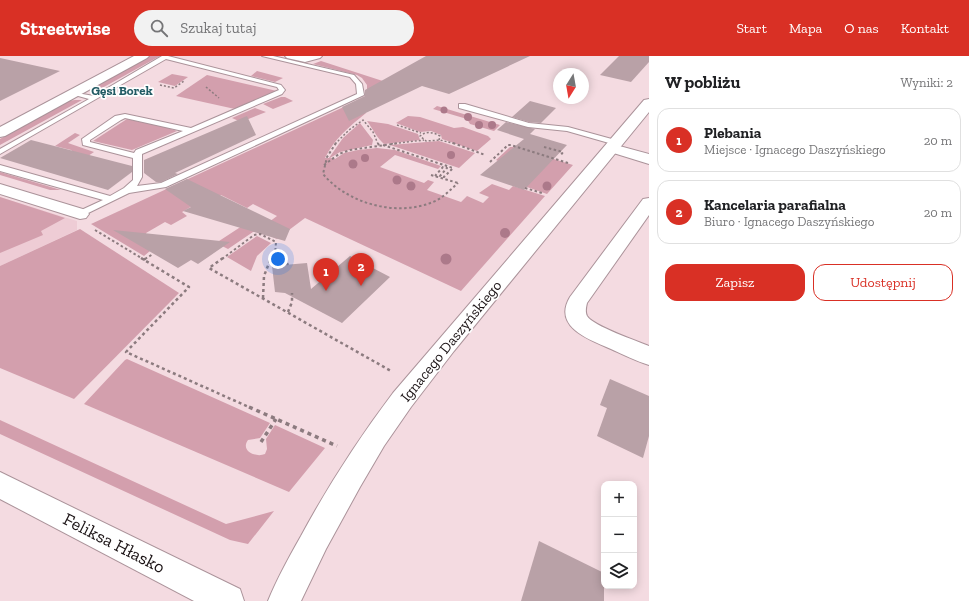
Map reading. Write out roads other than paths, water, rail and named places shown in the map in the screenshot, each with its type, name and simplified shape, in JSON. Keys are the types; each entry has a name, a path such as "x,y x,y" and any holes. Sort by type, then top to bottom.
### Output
{"street":[{"path":"0,133 143,56"},
{"path":"291,56 311,58"},
{"name":"Ignacego Daszyńskiego","path":"284,601 329,514 390,416 468,318 649,104"},
{"path":"614,145 649,159"},
{"path":"0,189 80,214"},
{"path":"649,204 577,302 574,310 575,317 581,325 589,330 649,356"},
{"name":"Feliksa Hłasko","path":"0,485 228,601"}],"lane":[{"path":"128,190 163,185 360,95 360,86 357,79 352,76 265,56"},
{"path":"0,152 166,57 279,86 282,90 280,93 139,152 137,156 138,176 136,182 128,190 80,214"},
{"path":"73,93 95,98"},
{"path":"462,106 528,125 568,129 614,145"},
{"path":"137,156 106,149 85,142 86,139 118,118 125,116 191,130"},
{"path":"0,168 110,199"}],"place":[{"name":"Kancelaria parafialna","path":"361,286"},
{"name":"Plebania","path":"326,291"}],"district":[{"name":"Gęsi Borek","path":"122,90"}]}
